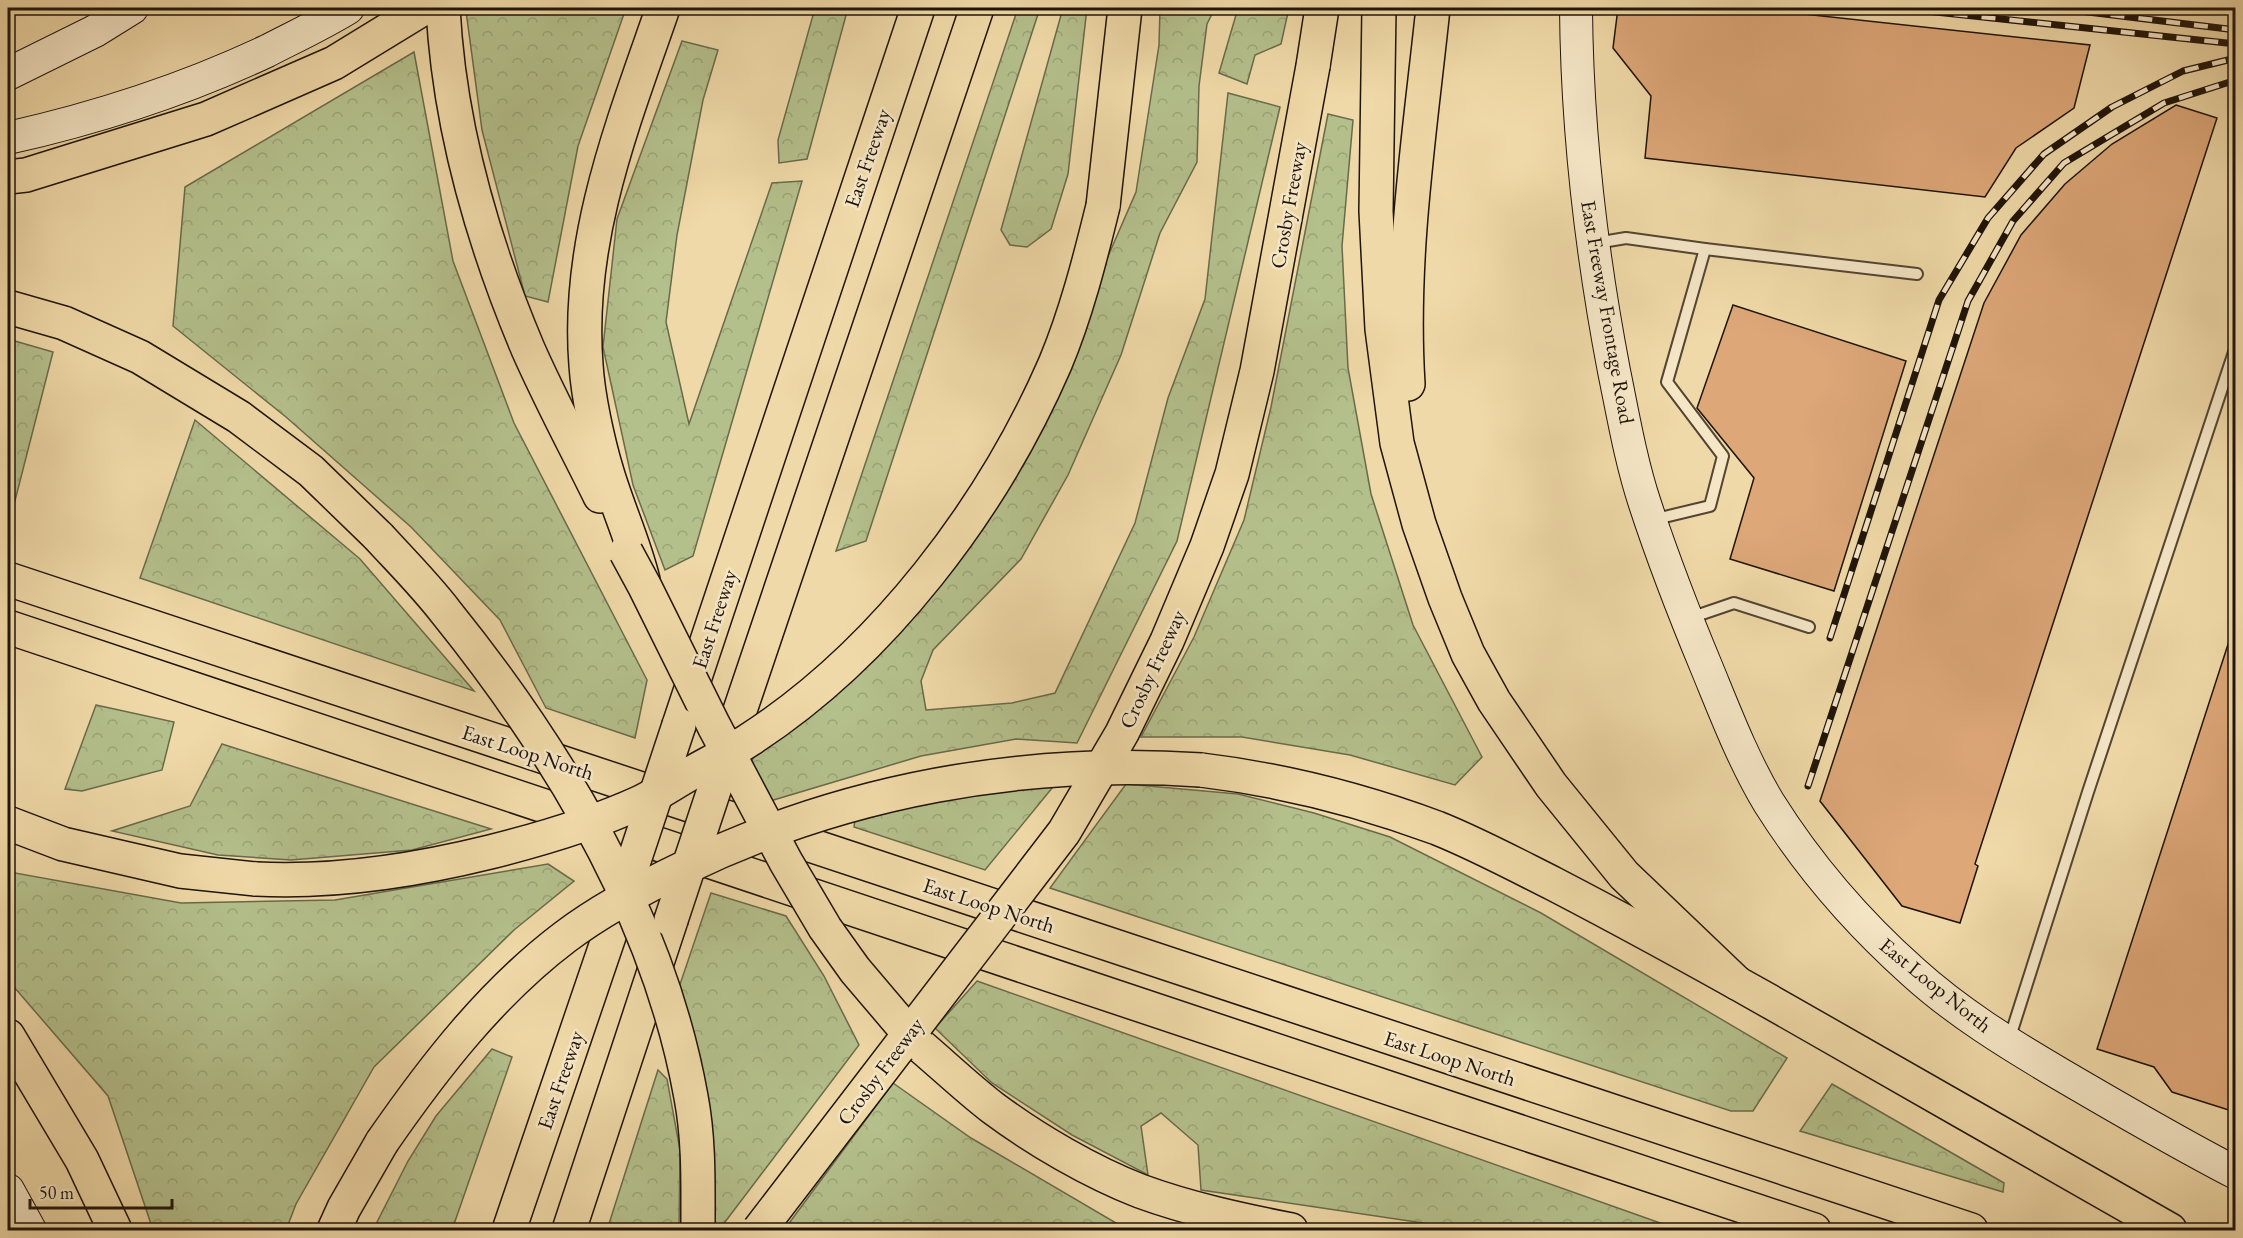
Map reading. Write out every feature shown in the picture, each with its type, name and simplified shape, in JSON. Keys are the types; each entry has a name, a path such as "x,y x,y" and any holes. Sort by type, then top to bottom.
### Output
{"highway":[{"path":"8,177 26,175 206,119 334,63 424,8"},
{"path":"442,8 448,74 458,130 488,247 529,352 630,550"},
{"path":"663,8 610,160 585,289 586,366 607,471 630,550 645,588 714,726 786,862 825,928 855,970 917,1043 993,1108 1047,1144 1094,1169 1140,1191 1194,1207 1291,1230"},
{"path":"834,256 895,8"},
{"name":"East Freeway","path":"508,1230 619,906 918,8"},
{"path":"569,1230 730,740 977,8"},
{"path":"8,823 63,844 180,871 299,881 406,870 439,865 550,837 642,801 749,741 821,686 851,660 894,616 956,536 1007,459 1056,362 1103,206 1125,8"},
{"name":"Crosby Freeway","path":"759,1230 1064,832 1122,733 1167,641 1207,546 1234,462 1257,371 1322,8"},
{"path":"1379,8 1376,211 1383,339 1397,443 1419,524 1445,598 1468,654 1494,701 1551,785 1624,875 1681,932 1737,983"},
{"path":"1433,8 1407,276 1407,350 1410,425 1416,472 1423,514 1445,598"},
{"path":"8,307 64,323 140,357 239,417 311,471 379,537 444,609 485,663 532,729 584,812 607,854 634,914 660,982 684,1063 691,1099 698,1156 698,1227"},
{"name":"East Loop North","path":"8,579 1971,1230"},
{"path":"8,627 1814,1230"},
{"path":"334,1230 382,1142 449,1051 516,980 562,939 621,900 699,860 761,834 864,802 943,783 1026,771 1131,766 1247,775 1299,785 1364,803 1438,829 1500,856 1737,983 2170,1230"},
{"path":"8,1036 82,1160 115,1230"}],"main road":[{"path":"8,74 95,31 132,8"},
{"path":"8,138 149,99 221,73 329,20 348,8"},
{"name":"East Freeway Frontage Road","path":"1576,8 1580,130 1605,324 1644,501 1684,614"},
{"name":"East Loop North","path":"1684,614 1730,726 1768,801 1815,867 1870,931 1951,1004 2008,1043 2093,1094 2235,1173"},
{"path":"8,1190 30,1230"}],"lane":[{"path":"1593,244 1626,238 1917,274"},
{"path":"1651,520 1710,506 1723,456 1667,382 1705,249"},
{"path":"2008,1043 2084,803 2235,346"},
{"path":"1684,614 1734,603 1809,627"}],"green space":[{"path":"470,8 626,8 578,146 548,302 525,296 482,130 466,11"},
{"path":"815,8 848,8 807,159 779,163 778,140"},
{"path":"1018,8 1040,8 866,541 836,551"},
{"path":"1063,8 1087,8 1068,174 1051,229 1027,247 1010,245 1001,230"},
{"path":"1160,8 1215,8 1207,24 1199,86 1197,162 1160,233 1121,355 1068,475 1021,559 933,650 921,681 926,710 1012,703 1055,693 1135,523 1168,398 1205,299 1228,93 1280,107 1177,541 1077,743 1016,739 921,756 770,801 751,766 755,750 881,650 1099,277 1136,192 1159,45"},
{"path":"1238,8 1289,8 1281,44 1255,55 1247,84 1219,73"},
{"path":"682,41 718,50 703,100 677,235 666,322 689,424 772,183 802,181 693,556 665,570 633,485 603,347 617,219"},
{"path":"414,52 453,261 514,423 647,680 635,738 546,708 500,620 411,527 286,417 173,326 185,187"},
{"path":"1328,114 1353,120 1342,246 1348,368 1371,494 1413,625 1482,757 1455,785 1350,755 1242,737 1141,737 1194,637 1244,520 1271,407"},
{"path":"8,339 53,352 8,528"},
{"path":"195,420 360,559 474,691 140,578"},
{"path":"96,705 174,722 162,770 82,791 65,789"},
{"path":"222,744 491,829 412,850 291,860 218,855 112,831 190,806"},
{"path":"1057,782 985,870 854,827 855,819 981,787"},
{"path":"1126,784 1238,794 1314,813 1390,837 1541,913 1787,1058 1753,1111 1731,1111 1050,888"},
{"path":"548,864 574,881 514,930 374,1067 296,1204 286,1230 153,1230 108,1096 8,980 8,882 10,872 181,903 335,900"},
{"path":"711,893 786,916 824,976 859,1045 719,1230 708,1230 675,999"},
{"path":"977,981 1680,1230 1470,1230 1201,1190 1198,1145 1161,1113 1141,1126 1148,1175 1072,1135 992,1083 935,1028"},
{"path":"492,1049 512,1057 452,1230 373,1230 408,1161 436,1116"},
{"path":"658,1070 667,1079 680,1150 679,1230 607,1230"},
{"path":"893,1083 971,1138 1128,1230 784,1230"},
{"path":"1832,1084 2004,1183 2003,1192 1800,1131"}],"building":[{"path":"1618,8 1748,8 2090,45 2074,108 2016,148 1985,197 1645,158 1651,96 1613,48"},
{"path":"2176,105 2217,118 1975,864 1978,866 1960,923 1902,906 1820,801 1984,303 2021,235 2065,184 2112,144"},
{"path":"1733,305 1906,361 1834,591 1730,559 1754,478 1697,408"},
{"path":"2232,632 2235,632 2235,1112 2172,1092 2154,1067 2097,1049"}],"railway":[{"path":"1898,8 2236,44"},
{"path":"2055,8 2236,30"},
{"path":"1830,638 1939,300 1988,218 2044,154 2112,107 2183,71 2236,58"},
{"path":"1808,786 1968,301 2013,221 2064,163 2164,103 2236,80"}]}
